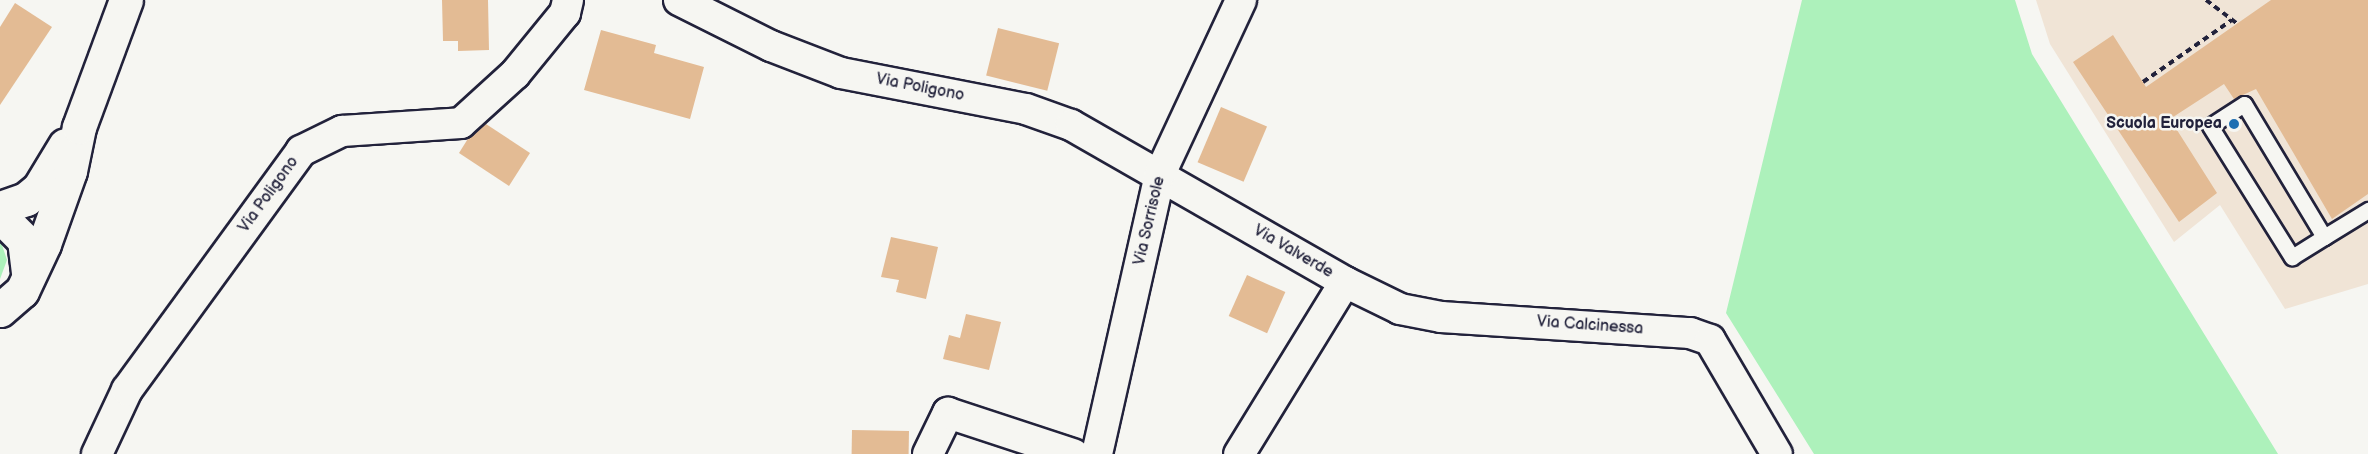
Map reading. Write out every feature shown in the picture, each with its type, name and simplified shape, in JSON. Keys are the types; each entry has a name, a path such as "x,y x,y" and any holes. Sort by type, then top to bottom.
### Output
{"main road":[{"path":"0,310 22,291 59,206 79,127 126,0"},
{"path":"0,208 26,199 39,188 79,127"},
{"path":"0,216 24,240 28,274"}],"street":[{"name":"Via Poligono","path":"97,454 127,390 301,151 342,130 461,123 515,74 565,13 568,0"},
{"name":"Via Poligono","path":"679,0 771,46 841,73 1026,109 1071,125 1160,174"},
{"name":"Via Sorrisole","path":"1097,454 1160,174 1241,0"},
{"name":"Via Valverde","path":"1160,174 1345,282 1239,454"},
{"name":"Via Calcinessa","path":"1345,282 1400,309 1442,317 1690,333 1710,340 1777,454"},
{"path":"928,454 948,413 1073,454"}],"lane":[{"path":"2324,237 2244,104 2210,126 2292,257 2368,210"}],"path":[{"path":"2206,0 2239,25"},
{"path":"2143,82 2232,20"}],"shaded area":[{"name":"Scuola Europea","path":"2036,0 2368,0 2368,284 2285,309 2220,205 2174,242 2050,44"}],"green space":[{"path":"1802,0 2015,0 2032,54 2278,454 1814,454 1726,313"},
{"path":"0,239 7,260 0,279"}],"building":[{"path":"442,0 488,0 489,50 458,51 458,41 443,41"},
{"path":"2271,0 2368,0 2368,194 2332,219 2256,89 2234,99 2224,84 2170,119 2217,193 2179,222 2073,62 2113,35 2146,87"},
{"path":"15,3 52,27 0,105 0,27"},
{"path":"998,28 1059,43 1047,91 986,76"},
{"path":"601,30 656,45 654,53 704,67 690,119 584,90"},
{"path":"1221,107 1267,127 1244,182 1198,162"},
{"path":"486,124 530,153 509,186 459,153 469,137"},
{"path":"891,237 938,247 926,299 896,292 899,280 881,277"},
{"path":"1247,275 1285,292 1267,333 1229,316"},
{"path":"966,314 1001,322 989,370 943,359 949,335 960,338"},
{"path":"852,430 909,431 909,454 852,454"}],"place":[{"name":"Scuola Europea","path":"2234,124"}]}
